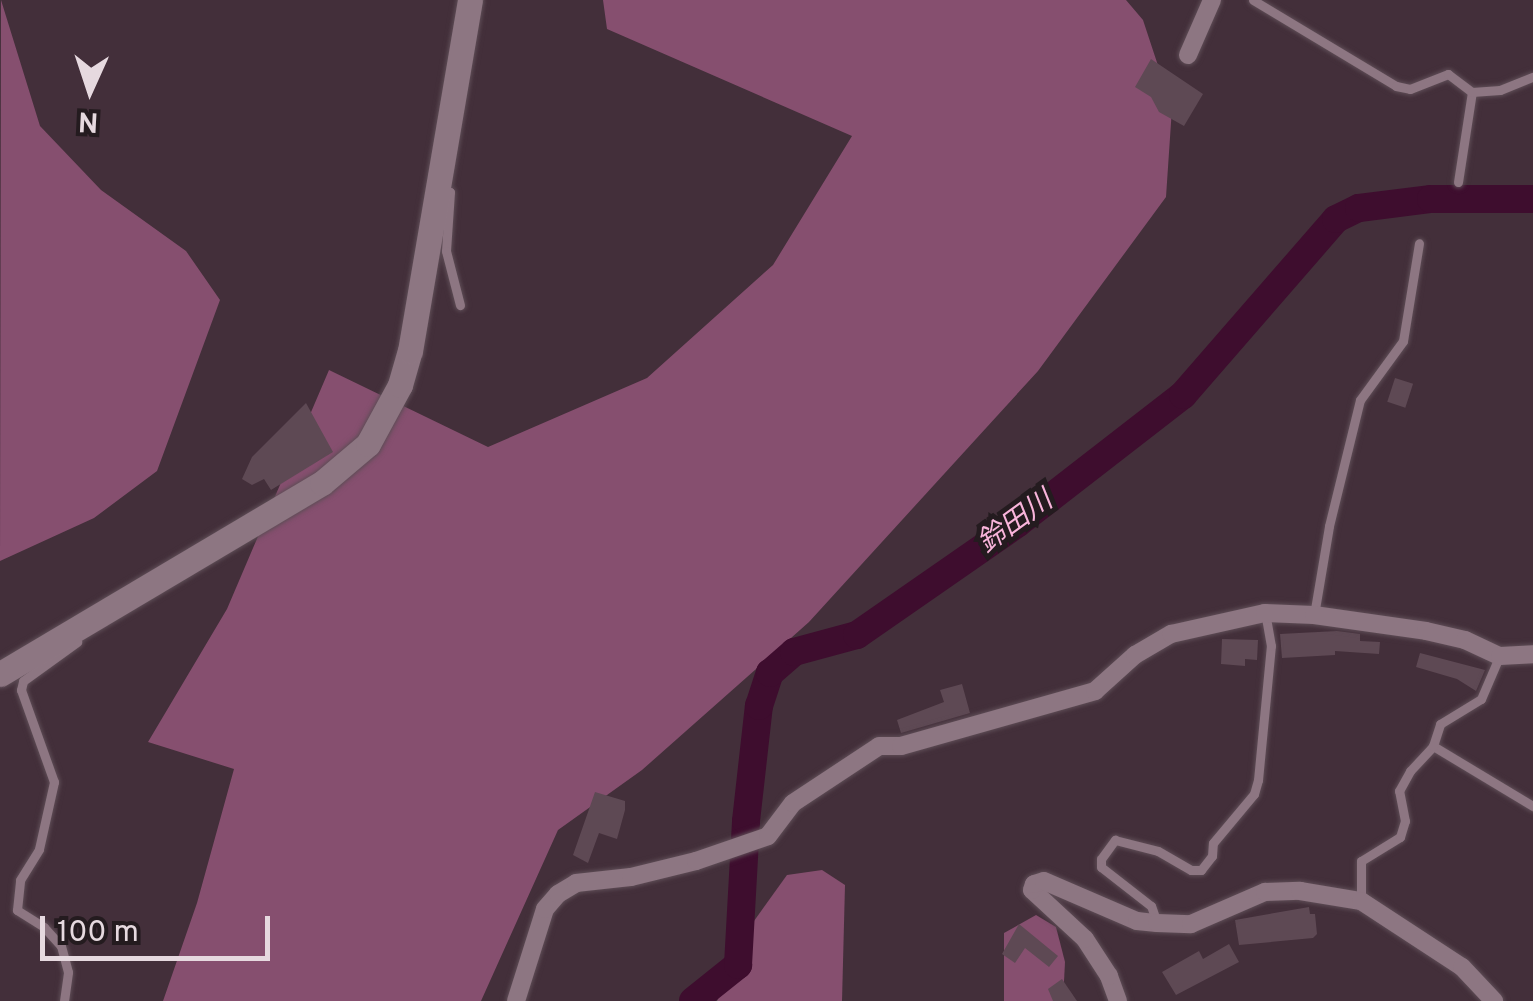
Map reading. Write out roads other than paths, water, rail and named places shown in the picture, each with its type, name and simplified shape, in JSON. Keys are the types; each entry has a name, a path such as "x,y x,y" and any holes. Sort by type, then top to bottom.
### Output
{"street":[{"path":"0,674 322,483 368,444 400,385 410,351 470,0"},
{"path":"1188,54 1212,0"},
{"path":"516,1001 546,909 558,894 576,883 631,877 696,861 768,836 793,803 879,746 901,746 1095,691 1136,656 1171,634 1265,613 1314,615 1426,631 1465,640 1500,656 1533,654"},
{"path":"1118,1001 1109,976 1085,939 1032,890 1034,884 1044,881 1137,920 1157,923 1191,924 1266,892 1300,891 1361,900 1462,967 1494,1001"}],"lane":[{"path":"1252,0 1396,86 1410,89 1448,74 1472,92 1500,90 1533,77"},
{"path":"1458,182 1472,92"},
{"path":"439,191 450,192 446,251 460,304"},
{"path":"1314,615 1360,400 1402,340 1419,244"},
{"path":"1157,923 1151,906 1101,867 1101,859 1115,840 1158,851 1191,870 1201,870 1212,856 1213,844 1254,794 1271,646 1265,613"},
{"path":"64,1001 68,972 61,946 44,927 17,910 20,880 39,849 54,782 21,690 23,681 79,640 80,626"},
{"path":"1361,900 1361,861 1400,837 1405,821 1399,792 1433,746 1440,724 1481,699 1500,656"},
{"path":"1433,746 1533,806"}],"waterway":[{"name":"鈴田川","path":"693,1001 738,965 746,821 759,706 770,673 794,652 857,635 1018,523 1183,395 1336,219 1359,208 1431,199 1533,199"}]}
